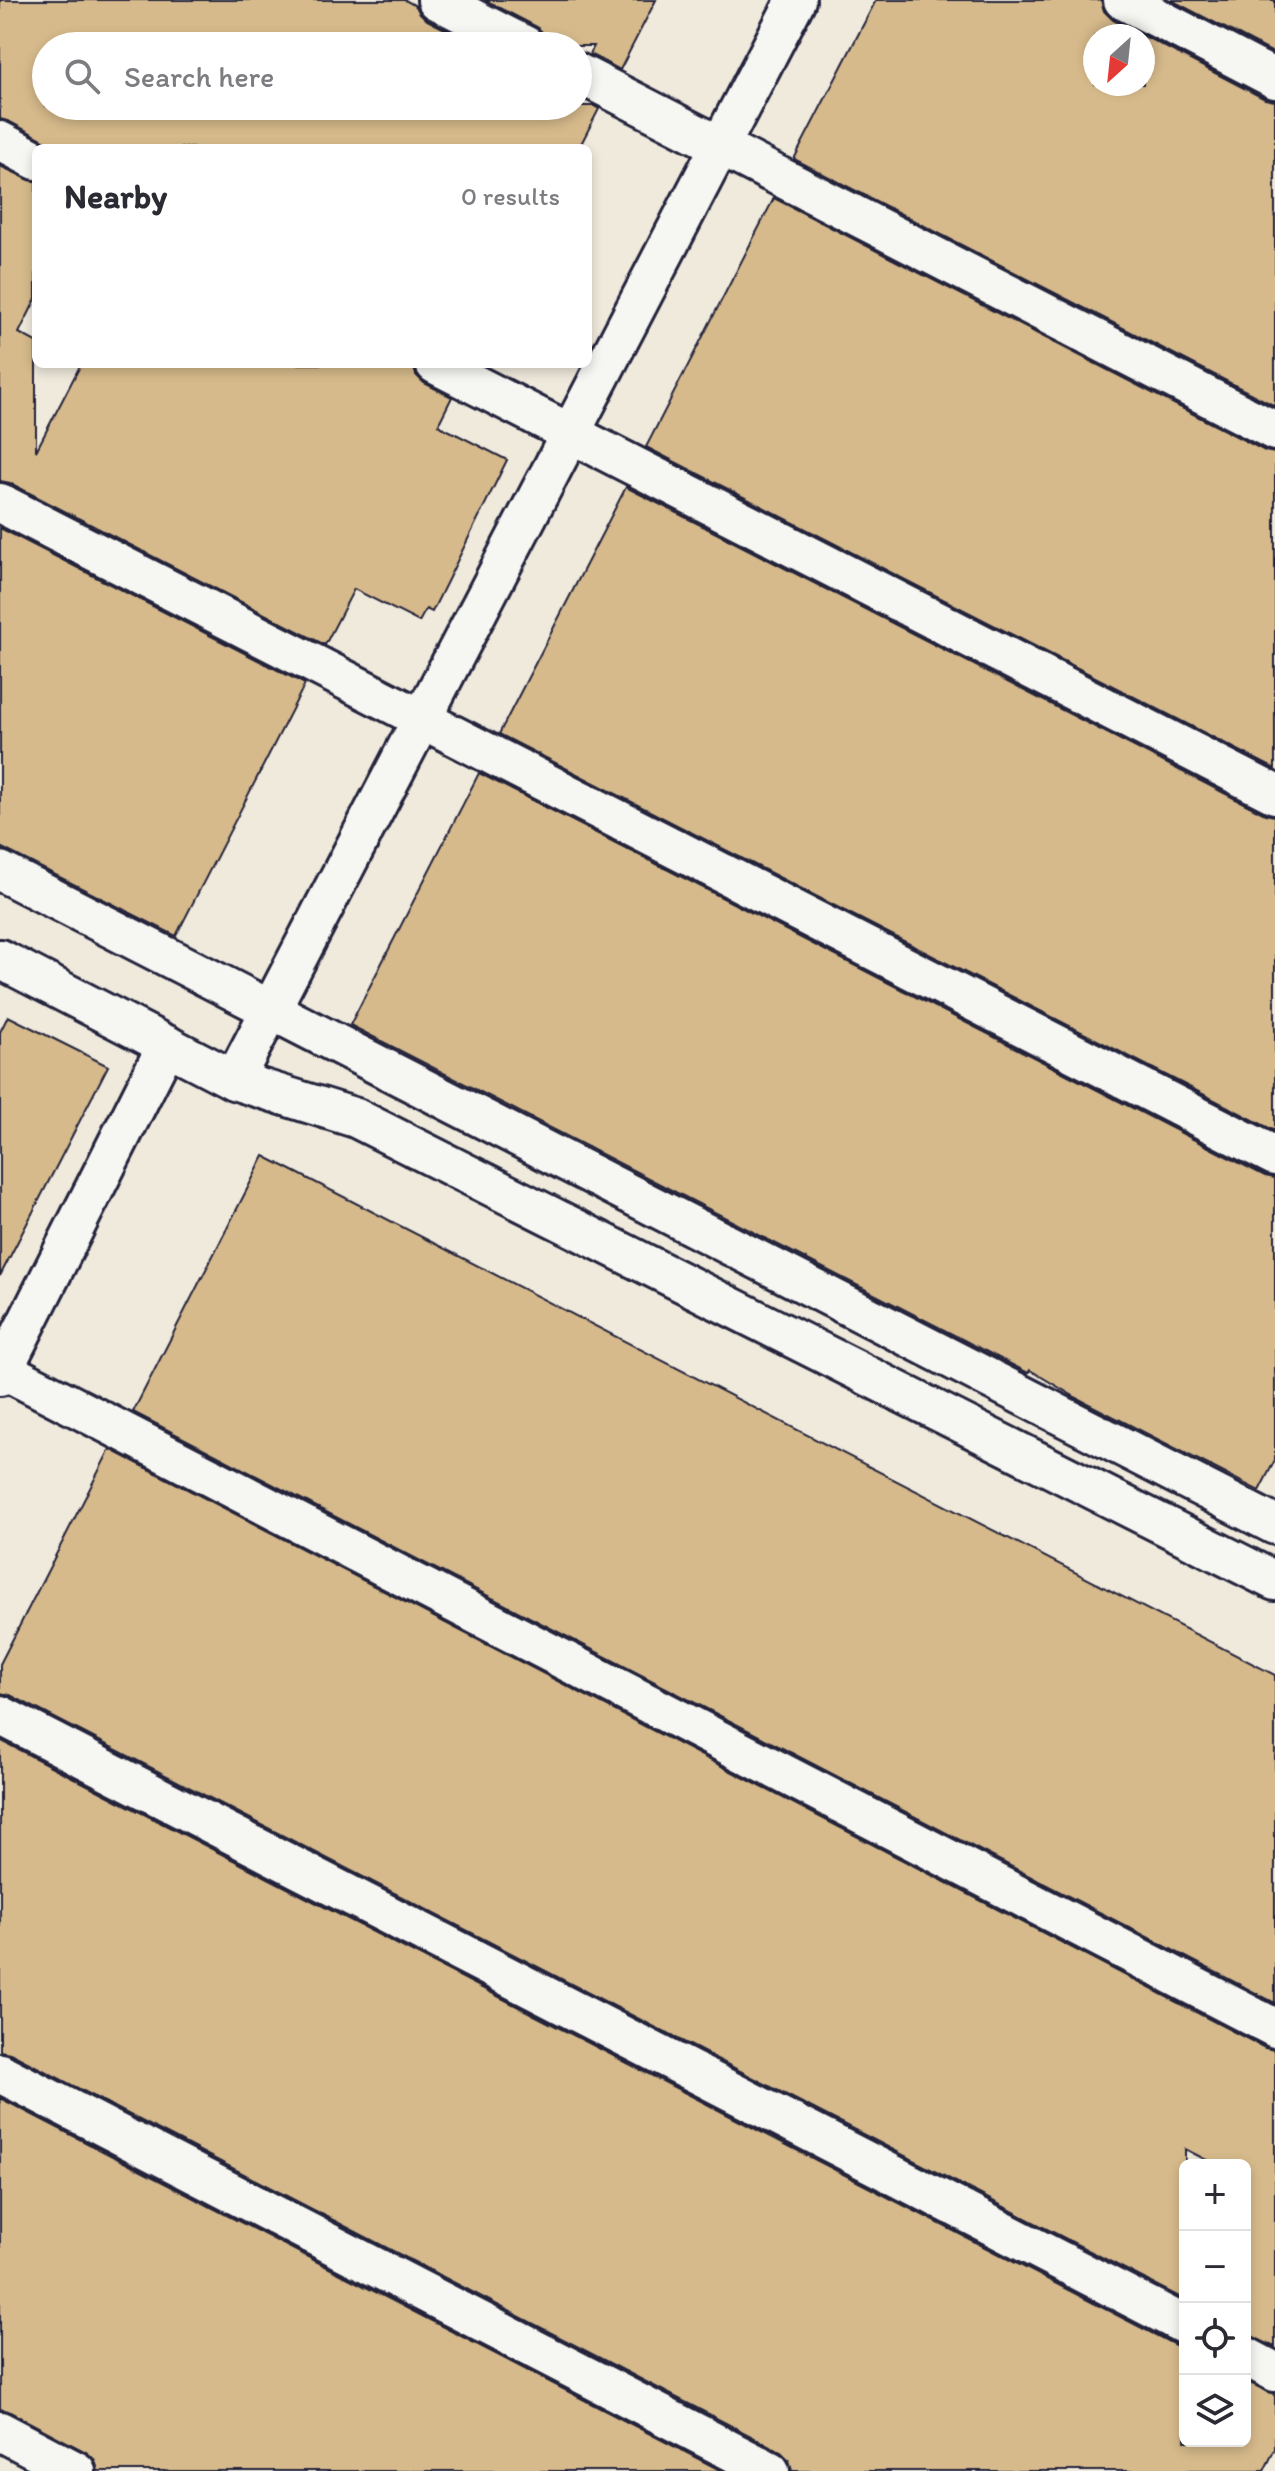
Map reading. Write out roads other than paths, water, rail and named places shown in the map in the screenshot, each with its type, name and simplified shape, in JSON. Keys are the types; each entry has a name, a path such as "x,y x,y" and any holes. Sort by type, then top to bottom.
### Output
{"lane":[{"path":"437,0 499,32"},
{"path":"234,1080 796,0"},
{"path":"1123,0 1275,79"},
{"path":"592,80 1275,431"},
{"path":"0,141 32,158"},
{"path":"443,368 1275,794"},
{"path":"0,503 1275,1156"},
{"path":"0,871 1275,1525"},
{"path":"0,959 234,1080 356,1118 1275,1581"},
{"path":"167,1045 1,1371 1275,2028"},
{"path":"0,1715 1179,2322"},
{"path":"0,2073 770,2471"},
{"path":"1251,2359 1275,2372"},
{"path":"0,2431 76,2471"}]}
